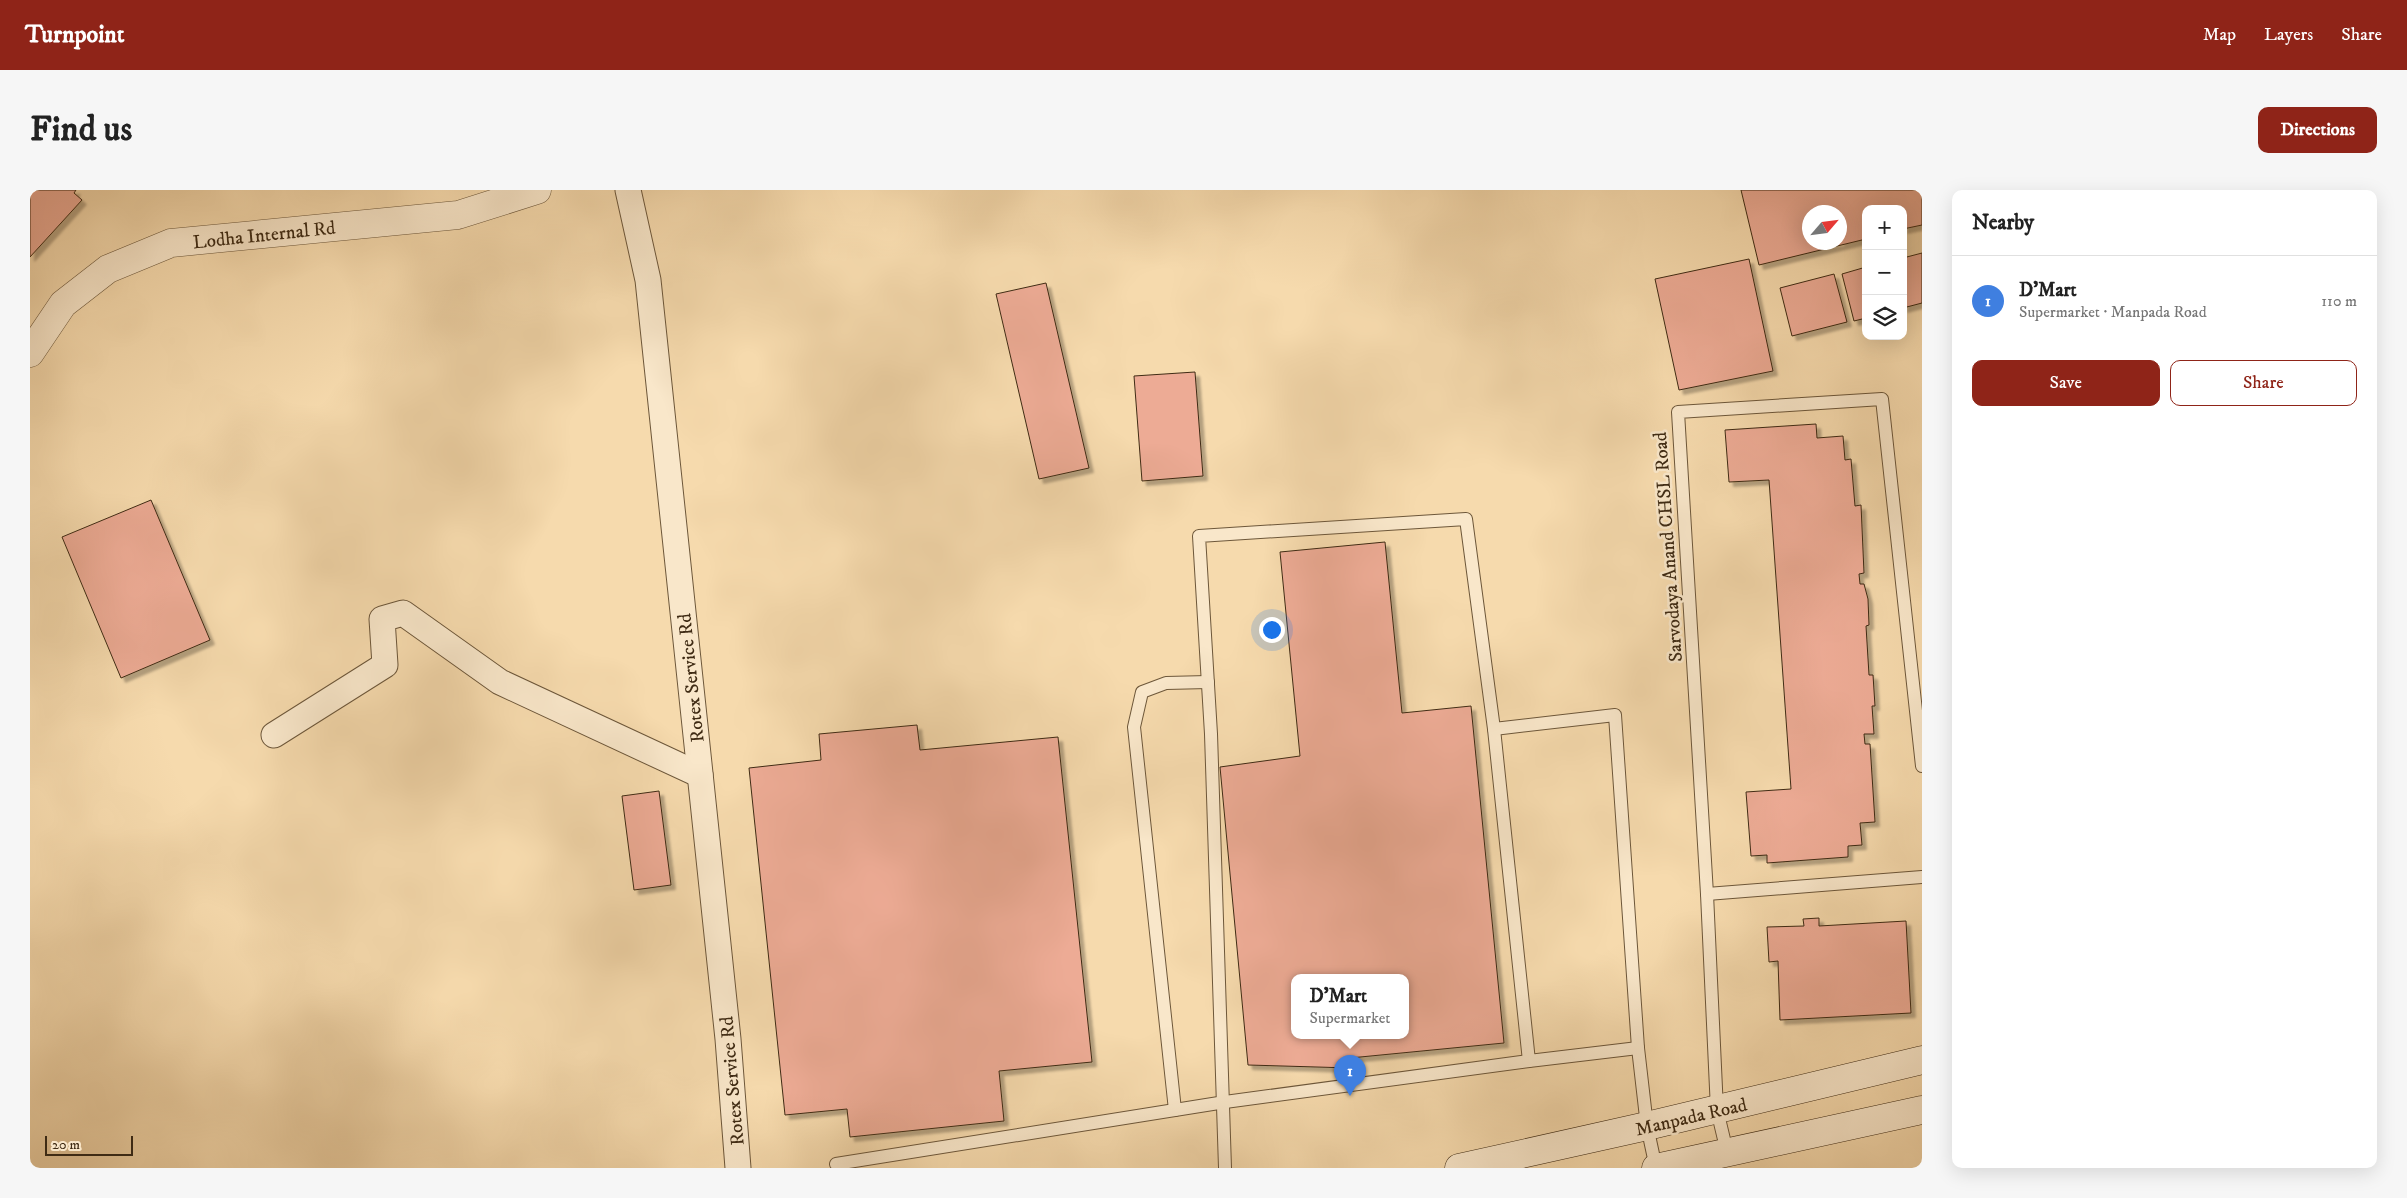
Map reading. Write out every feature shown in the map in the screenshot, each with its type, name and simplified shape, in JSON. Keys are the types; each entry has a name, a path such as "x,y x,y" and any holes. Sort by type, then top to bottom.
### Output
{"main road":[{"name":"Lodha Internal Rd","path":"30,353 63,304 108,269 170,243 458,215 537,190"},
{"name":"Manpada Road","path":"1459,1168 1717,1110 1922,1060"},
{"path":"1656,1168 1922,1110"}],"street":[{"name":"Rotex Service Rd","path":"628,190 648,280 728,1039 738,1168"},
{"path":"274,734 385,665 382,619 403,612 500,682 700,775"}],"lane":[{"name":"Sarvodaya Anand CHSL Road","path":"1727,1152 1717,1110 1707,894 1678,412 1882,399 1922,766"},
{"path":"1226,1168 1208,682 1199,536 1466,519 1494,729 1529,1061"},
{"path":"1175,1110 1134,727 1142,692 1166,683 1208,682"},
{"path":"1494,729 1615,715 1638,1048 1647,1126 1656,1168"},
{"path":"1707,894 1922,877"},
{"path":"836,1164 1225,1102 1638,1048"}],"building":[{"path":"30,190 76,190 74,193 82,200 30,257"},
{"path":"1741,190 1922,190 1922,225 1907,228 1907,205 1862,205 1862,240 1847,244 1847,205 1802,205 1802,250 1821,250 1759,265"},
{"path":"1922,253 1922,303 1907,307 1907,295 1907,257"},
{"path":"1749,259 1773,371 1679,390 1655,279"},
{"path":"1862,268 1862,319 1854,321 1842,274"},
{"path":"1834,274 1847,322 1792,336 1780,288"},
{"path":"1046,283 1089,468 1039,479 996,294"},
{"path":"1195,372 1203,476 1142,481 1134,376"},
{"path":"1816,424 1817,438 1843,436 1845,460 1851,459 1855,506 1861,505 1864,573 1859,574 1860,584 1864,584 1868,599 1869,625 1866,626 1869,675 1873,675 1875,706 1872,706 1874,734 1864,734 1865,744 1870,744 1875,822 1860,823 1862,845 1848,846 1848,857 1767,863 1767,855 1751,856 1746,792 1791,789 1769,480 1729,482 1725,430"},
{"path":"151,500 210,640 121,678 62,537"},
{"path":"1385,542 1402,713 1471,706 1504,1043 1350,1058 1351,1068 1248,1065 1220,767 1300,756 1280,552"},
{"path":"917,725 920,750 1058,737 1092,1062 999,1071 1004,1121 850,1137 847,1109 785,1115 749,768 821,760 819,734"},
{"path":"659,791 671,885 634,890 622,796"},
{"path":"1819,918 1819,926 1906,921 1911,1013 1780,1020 1778,961 1769,962 1767,927 1804,926 1803,919"}],"place":[{"name":"D'Mart","path":"1350,1096"}]}
